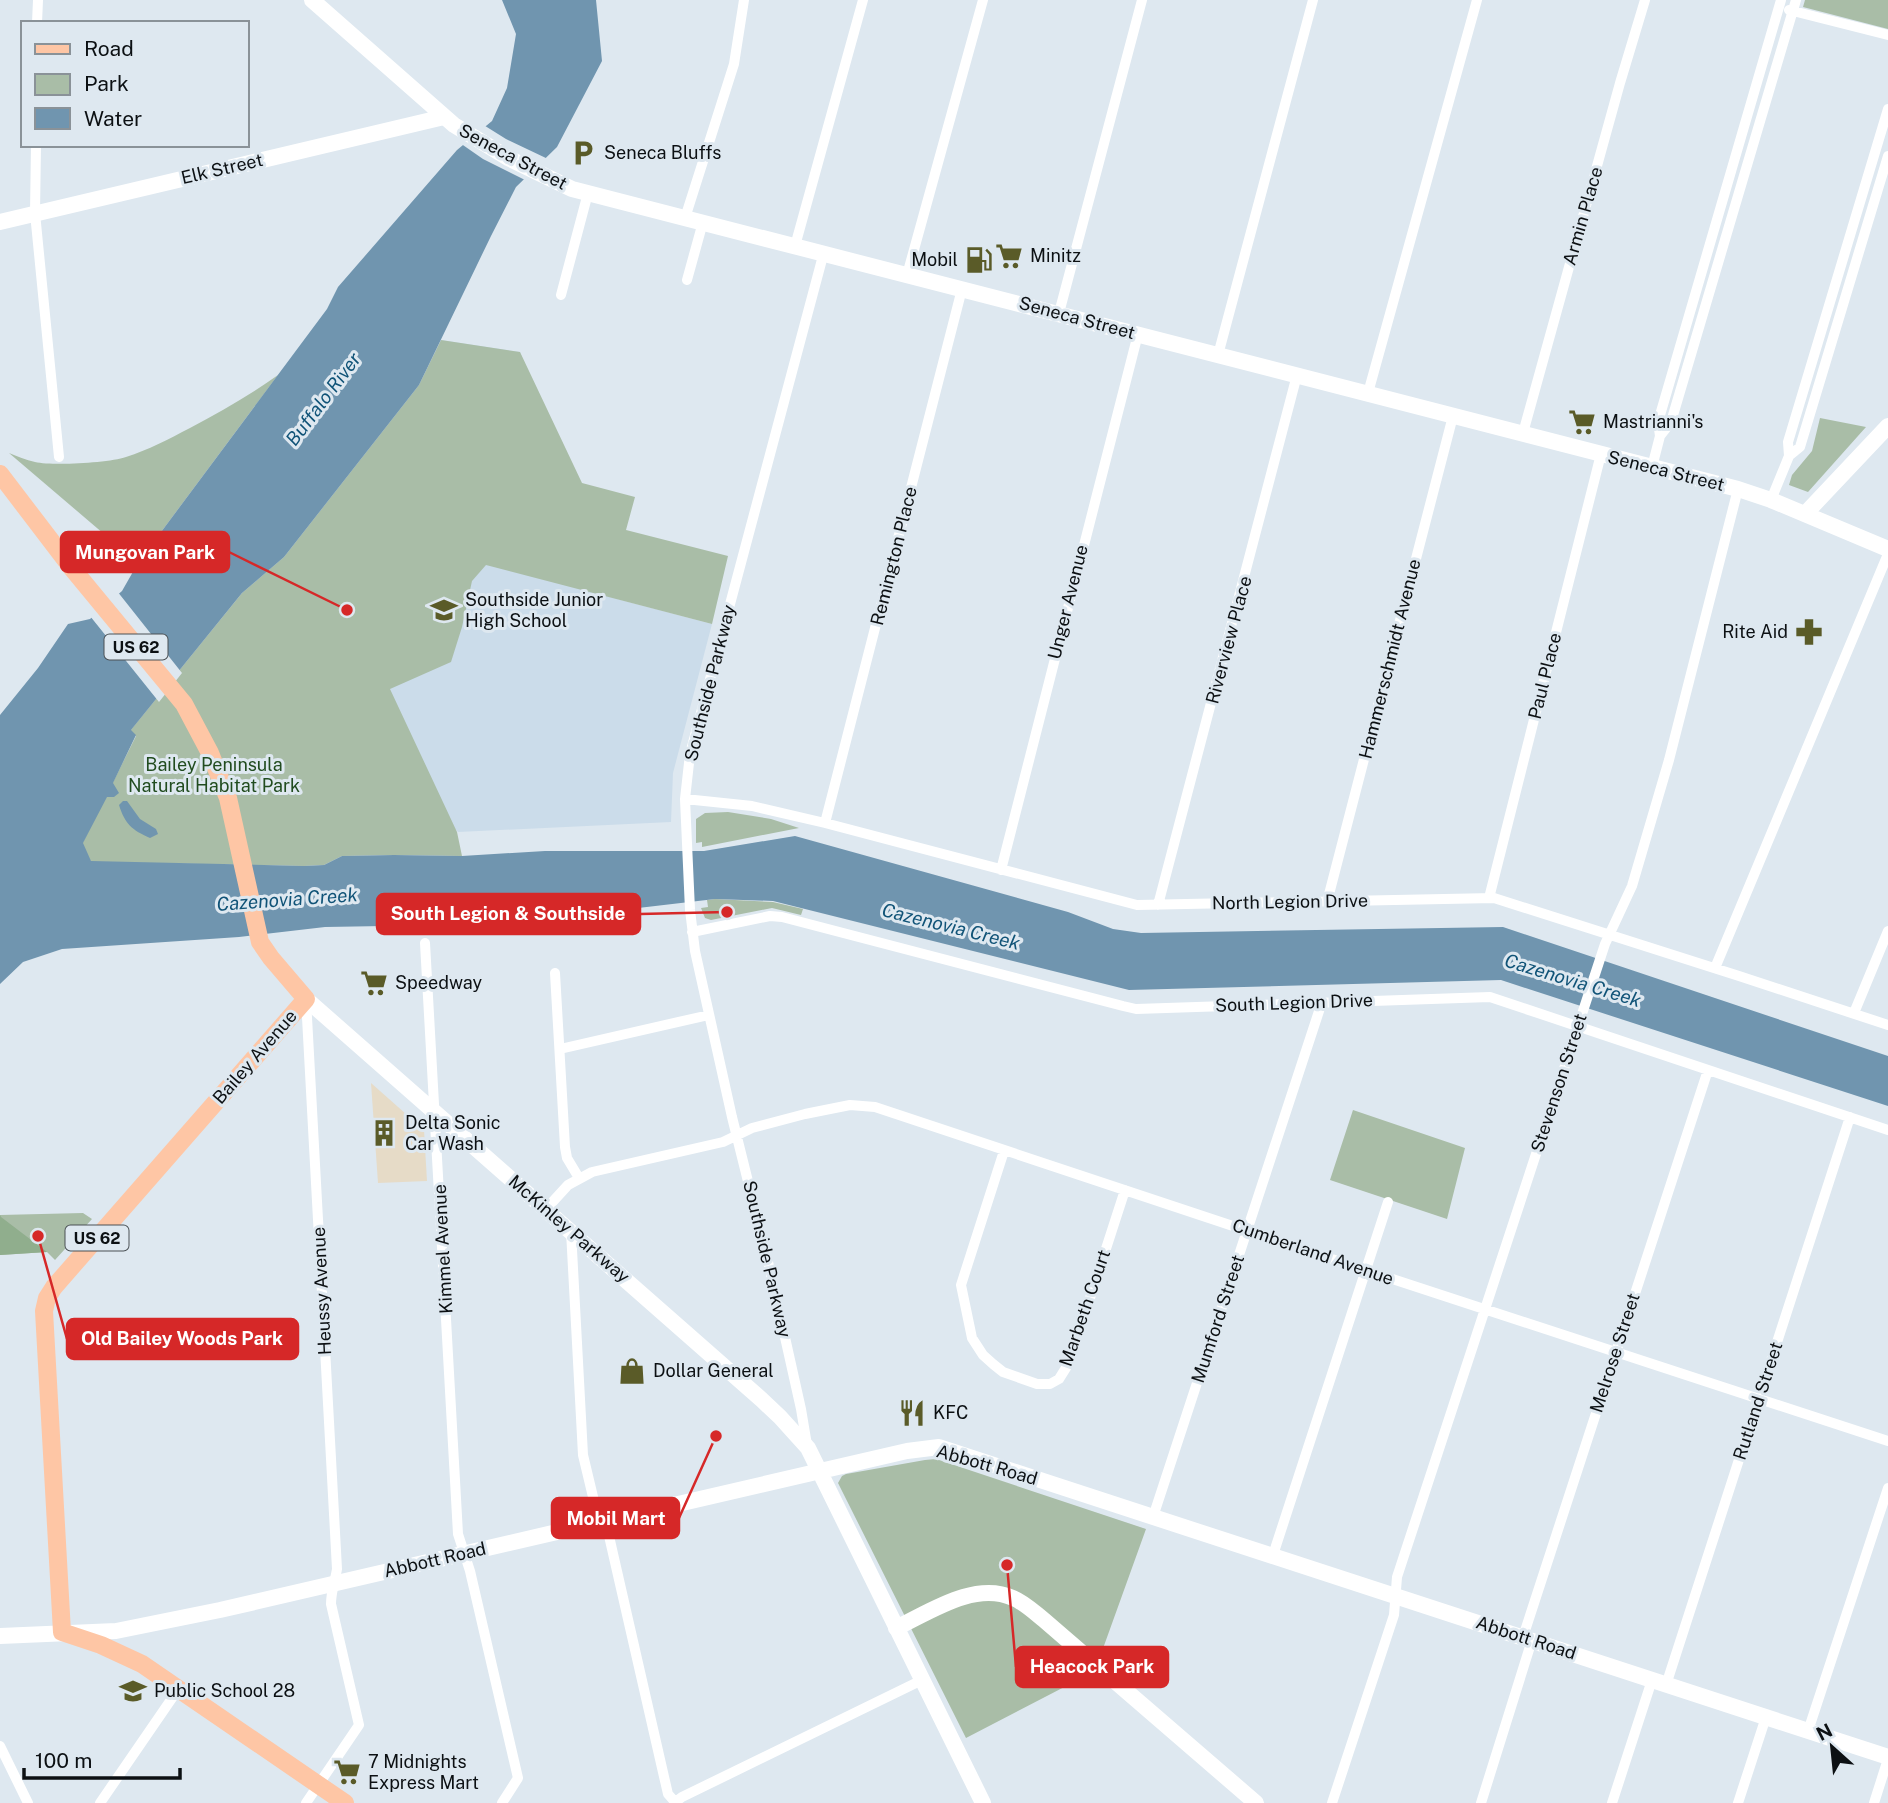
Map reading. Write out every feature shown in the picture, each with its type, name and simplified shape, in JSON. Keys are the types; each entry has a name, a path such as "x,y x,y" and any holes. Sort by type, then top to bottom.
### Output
{"main road":[{"name":"Bailey Avenue","path":"0,474 101,604 184,704 210,753 228,798 260,942 306,999 47,1298 44,1311 62,1632"},
{"path":"62,1632 101,1644 142,1664 345,1803"}],"street":[{"path":"37,21 38,0"},
{"name":"Seneca Street","path":"312,0 449,121 508,158 572,189 1738,489 1888,549"},
{"path":"685,218 734,64 744,0"},
{"path":"795,246 863,0"},
{"path":"907,275 983,0"},
{"path":"1059,313 1142,0"},
{"path":"1218,355 1313,0"},
{"path":"1368,393 1477,0"},
{"name":"Armin Place","path":"1522,433 1645,0"},
{"path":"1652,467 1660,436 1658,422 1780,3 1795,5 1888,35"},
{"path":"1660,436 1671,422 1795,5"},
{"path":"1771,500 1788,456 1788,442 1888,109"},
{"name":"Elk Street","path":"0,222 449,121"},
{"path":"36,147 35,214 59,457"},
{"path":"1736,154 1748,157"},
{"path":"1788,456 1800,447 1888,156"},
{"path":"1865,186 1878,190"},
{"path":"561,295 588,193"},
{"path":"687,280 703,222"},
{"name":"Southside Parkway","path":"808,1448 770,1270 699,975 690,910 685,799 690,754 824,252"},
{"path":"1697,287 1710,291"},
{"name":"Remington Place","path":"825,823 962,289"},
{"path":"1825,320 1837,324"},
{"name":"Unger Avenue","path":"1001,870 1138,334"},
{"name":"Riverview Place","path":"1158,905 1297,375"},
{"name":"Hammerschmidt Avenue","path":"1327,902 1453,416"},
{"path":"1805,514 1888,426"},
{"name":"Paul Place","path":"1489,898 1601,454"},
{"name":"Stevenson Street","path":"1332,1803 1394,1615 1397,1577 1484,1309 1607,939 1632,886 1670,760 1738,489"},
{"path":"1715,968 1888,554"},
{"name":"North Legion Drive","path":"685,799 752,806 825,823 1137,905 1494,898 1607,939 1715,968 1888,1025"},
{"name":"South Legion Drive","path":"692,932 770,916 782,917 1136,1009 1490,997 1579,1022 1708,1070 1888,1130"},
{"path":"1854,1013 1888,931"},
{"name":"Kimmel Avenue","path":"425,943 458,1534 470,1572 518,1778 502,1803"},
{"path":"546,1209 568,1185 579,1178 567,1158 565,1147 555,973"},
{"name":"McKinley Parkway","path":"306,999 762,1400 808,1448 820,1471"},
{"name":"Heussy Avenue","path":"306,999 337,1569 331,1604 359,1725 306,1803"},
{"name":"Mumford Street","path":"1153,1517 1322,1002"},
{"path":"560,1049 709,1015"},
{"name":"Melrose Street","path":"1481,1803 1616,1352 1708,1070"},
{"name":"Cumberland Avenue","path":"579,1178 605,1168 723,1142 752,1128 805,1114 850,1105 875,1107 1888,1441"},
{"name":"Rutland Street","path":"1612,1803 1659,1682 1759,1399 1850,1117"},
{"name":"Marbeth Court","path":"1004,1151 961,1285 972,1338 983,1355 1003,1372 1037,1384 1050,1384 1059,1379 1069,1363 1125,1190"},
{"path":"1273,1555 1388,1202"},
{"path":"570,1231 583,1455 594,1501 609,1536 668,1794 675,1803 922,1680"},
{"name":"Abbott Road","path":"0,1636 116,1631 220,1610 907,1451 939,1447 1888,1758"},
{"path":"820,1471 983,1803"},
{"path":"1808,1731 1888,1489"},
{"path":"896,1628 947,1604 979,1593 1013,1598 1044,1620 1256,1803"},
{"path":"100,1803 179,1688"},
{"path":"1738,1803 1766,1717"},
{"path":"0,1746 28,1803"},
{"path":"1874,1803 1888,1758"}],"shaded area":[{"name":"Southside Junior High School","path":"441,340 520,352 617,599 712,624 673,773 671,822 458,832 242,593 419,385"},
{"path":"371,1083 424,1130 427,1181 378,1183"}],"green space":[{"path":"1805,0 1888,0 1888,29 1803,7"},
{"name":"Southside Junior High School","path":"441,340 520,352 582,483 635,497 626,530 728,556 712,624 486,565 472,581 451,662 390,689 457,832 462,856 342,856 324,865 304,866 91,862 82,844 136,736 130,731 242,593 284,557 419,385"},
{"path":"278,375 138,563 9,453 35,462 54,464 126,457 201,422"},
{"path":"1820,418 1866,427 1808,492 1789,485 1792,475 1812,451"},
{"path":"728,812 771,819 799,828 702,847 702,842 696,843 696,819 705,813"},
{"path":"707,900 773,902 803,909 801,915 772,908 711,920 705,918 701,908 708,907"},
{"path":"1353,1110 1465,1148 1447,1219 1330,1180"},
{"path":"83,1213 92,1219 55,1260 47,1252 0,1255 0,1215"},
{"path":"0,1215 1,1217 47,1252 0,1255"},
{"path":"936,1459 1146,1529 1101,1654 1072,1683 966,1738 838,1483 846,1474"}],"water":[{"path":"502,0 596,0 602,61 557,147 516,187 419,385 284,557 242,593 131,730 136,735 113,783 119,793 114,797 107,797 83,843 91,861 304,866 324,865 342,856 462,856 545,851 704,851 795,836 1068,912 1113,929 1141,933 1503,927 1888,1056 1888,1106 1501,980 1129,990 773,901 715,899 502,924 325,927 239,937 62,949 23,962 0,984 0,715 38,668 68,624 90,619 122,591 138,563 327,309 338,287 457,150 492,121 507,88 516,34"},
{"path":"127,801 140,819 156,829 158,834 150,838 130,826 119,805"}],"pier":[{"path":"482,124 548,159 527,181 483,159 460,143"},
{"path":"117,591 182,673 159,702 90,616"}],"place":[{"name":"Seneca Bluffs","path":"583,153"},
{"name":"Minitz","path":"1009,256"},
{"name":"Mobil","path":"979,260"},
{"name":"Mastrianni's","path":"1582,422"},
{"name":"Mungovan Park","path":"347,610"},
{"name":"Southside Junior High School","path":"444,610"},
{"name":"Rite Aid","path":"1809,632"},
{"name":"South Legion & Southside","path":"727,912"},
{"name":"Speedway","path":"374,983"},
{"name":"Delta Sonic Car Wash","path":"384,1133"},
{"name":"Old Bailey Woods Park","path":"38,1236"},
{"name":"Dollar General","path":"632,1371"},
{"name":"KFC","path":"912,1413"},
{"name":"Mobil Mart","path":"716,1436"},
{"name":"Heacock Park","path":"1007,1565"},
{"name":"Public School 28","path":"133,1691"},
{"name":"7 Midnights Express Mart","path":"347,1772"}],"water label":[{"name":"Buffalo River","path":"323,399"},
{"name":"Cazenovia Creek","path":"287,899"},
{"name":"Cazenovia Creek","path":"951,926"},
{"name":"Cazenovia Creek","path":"1573,980"}],"park label":[{"name":"Bailey Peninsula Natural Habitat Park","path":"214,775"}]}
